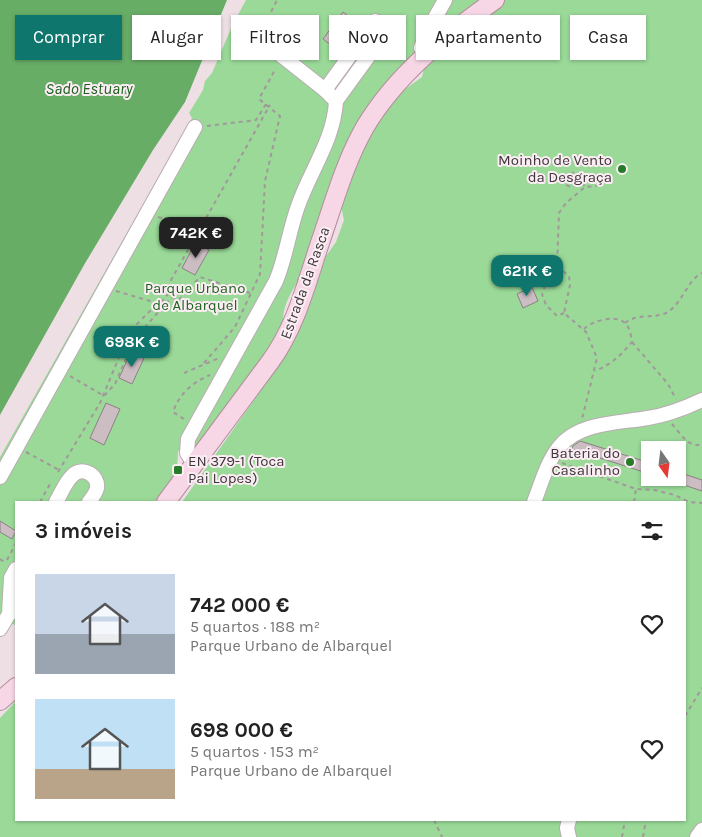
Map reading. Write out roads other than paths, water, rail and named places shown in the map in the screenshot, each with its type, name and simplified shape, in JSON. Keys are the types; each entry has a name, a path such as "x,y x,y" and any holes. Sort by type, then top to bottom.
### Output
{"main road":[{"name":"Estrada da Rasca","path":"475,15 495,0"},
{"name":"Estrada da Rasca","path":"167,501 284,341 300,303 345,172 365,128 389,93 422,60"},
{"path":"0,701 15,688"}],"street":[{"path":"437,15 445,0"},
{"path":"194,464 186,449 188,439 230,366 282,267 303,192 331,132 336,101 389,28 375,20 326,90"},
{"path":"287,60 326,90 336,101"},
{"path":"0,477 145,214 195,128"},
{"path":"534,501 548,467 559,448 568,438 591,428 681,410 702,400"},
{"path":"57,501 73,474 81,471 89,472 95,478 97,486 90,501"},
{"path":"0,629 13,611 11,578 15,571"},
{"path":"569,821 567,828 570,837"},
{"path":"697,837 702,830"}],"water":[{"name":"Sado Estuary","path":"0,0 227,0 221,15 132,15 132,60 202,60 185,102 153,150 84,265 0,415"}],"place":[{"name":"Moinho de Vento da Desgraça","path":"622,169"},
{"name":"Bateria do Casalinho","path":"630,462"},
{"name":"EN 379-1 (Toca Pai Lopes)","path":"178,470"}],"park label":[{"name":"Parque Urbano de Albarquel","path":"195,296"}]}
